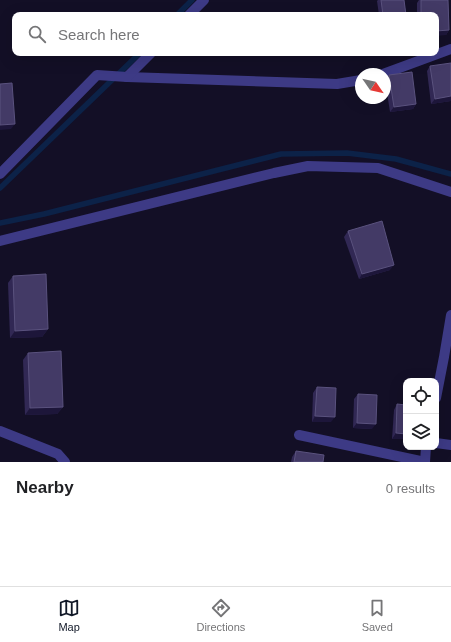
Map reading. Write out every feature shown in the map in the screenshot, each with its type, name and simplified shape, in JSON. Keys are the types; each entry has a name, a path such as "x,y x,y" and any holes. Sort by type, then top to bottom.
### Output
{"street":[{"path":"192,12 204,0"},
{"path":"439,53 451,49"},
{"path":"124,77 148,56"},
{"path":"391,71 432,56"},
{"path":"0,174 97,75 337,84 355,81"},
{"path":"0,241 308,166 378,168 451,192"},
{"path":"439,388 448,357 451,315"},
{"path":"0,431 58,454 65,462"},
{"path":"298,436 425,462 426,450"},
{"path":"439,443 451,445"}],"building":[{"path":"381,0 404,0 406,12 383,12"},
{"path":"421,0 448,0 449,30 439,31 439,12 421,12"},
{"path":"451,63 451,96 435,99 430,66"},
{"path":"412,72 416,104 394,107 391,88 391,75"},
{"path":"12,83 15,124 0,125 0,84"},
{"path":"382,221 394,265 362,274 348,231"},
{"path":"46,274 48,329 15,331 13,276"},
{"path":"61,351 63,407 30,408 28,353"},
{"path":"317,387 336,388 335,417 315,416"},
{"path":"358,394 377,395 376,424 357,423"},
{"path":"397,404 403,405 403,434 396,433"},
{"path":"296,451 324,455 323,462 294,462"}],"waterway":[{"path":"180,12 192,0"},
{"path":"0,188 137,56"},
{"path":"0,223 44,214 281,154 347,153 396,159 451,174"}]}
